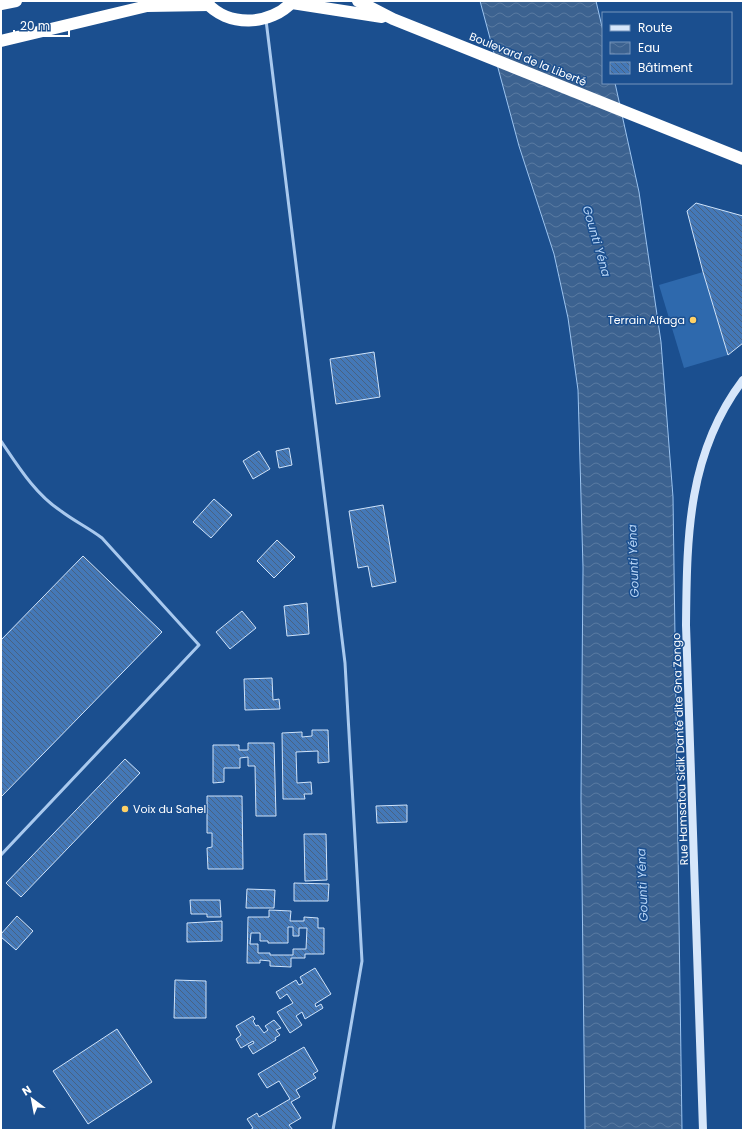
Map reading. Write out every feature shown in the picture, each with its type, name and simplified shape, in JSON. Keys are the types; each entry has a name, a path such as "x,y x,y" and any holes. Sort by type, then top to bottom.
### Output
{"highway":[{"path":"1,4 16,1"},
{"name":"Boulevard de la Liberté","path":"358,1 393,19 743,159"},
{"path":"1,41 147,6 207,3 221,14 236,20 251,21 266,19 280,12 293,2"},
{"name":"Boulevard de la Liberté","path":"293,2 393,19"}],"street":[{"name":"Rue Hamsatou Sidik Danté dite Gna Zongo","path":"703,1130 687,633 687,550 691,510 706,450 727,400 743,380"}],"lane":[{"path":"266,19 345,663 362,962 333,1130"},
{"path":"1,441 40,493 60,511 86,526 102,538 199,644 1,855"}],"shaded area":[{"name":"Terrain Alfaga","path":"703,272 728,355 684,368 659,285"}],"water":[{"name":"Gounti Yéna","path":"480,1 596,1 602,27 602,84 615,84 639,192 661,342 673,497 682,1130 585,1130 581,798 583,568 578,390 568,318 554,254 519,146"}],"building":[{"path":"696,203 743,216 743,343 728,355 703,272 687,211"},
{"path":"374,352 380,397 336,404 330,359"},
{"path":"289,448 292,465 279,468 276,451"},
{"path":"259,451 270,469 253,479 243,461"},
{"path":"214,499 232,515 211,538 193,522"},
{"path":"383,505 396,582 372,587 368,566 358,568 349,511"},
{"path":"277,540 295,557 274,578 257,561"},
{"path":"83,556 162,632 1,797 1,640"},
{"path":"307,603 309,634 287,636 284,606"},
{"path":"242,611 256,628 230,649 216,632"},
{"path":"272,678 273,700 279,699 280,709 245,710 244,679"},
{"path":"312,730 328,730 329,762 318,763 318,751 296,752 297,783 311,782 312,794 304,794 305,799 283,799 282,733 302,732 302,737 312,736"},
{"path":"248,743 274,743 276,816 256,816 255,766 248,766 248,757 240,758 240,768 224,768 224,782 213,783 213,745 239,745 239,750 248,750"},
{"path":"125,759 140,773 21,897 6,883"},
{"path":"207,796 242,796 243,869 208,869 207,848 212,847 212,833 207,833"},
{"path":"407,805 407,822 377,823 376,806"},
{"path":"304,834 326,834 327,880 305,881"},
{"path":"294,883 329,884 328,901 294,901"},
{"path":"247,889 275,890 274,908 246,908"},
{"path":"190,900 220,900 221,917 207,917 207,914 191,914"},
{"path":"269,910 291,911 290,921 304,921 304,917 318,918 318,928 324,928 324,954 305,954 305,958 291,958 291,967 270,966 270,961 260,960 260,963 247,963 248,917 269,917","holes":["288,927 293,927 293,936 299,936 299,928 307,928 306,949 293,949 293,955 270,955 270,953 258,953 258,944 250,944 251,933 260,933 260,941 268,941 268,943 288,943"]},
{"path":"17,916 33,931 16,950 1,937 1,934"},
{"path":"222,921 222,941 187,942 187,923"},
{"path":"315,968 331,994 315,1004 316,1007 321,1004 323,1008 305,1019 302,1012 296,1016 302,1025 290,1033 277,1012 293,1003 287,994 280,999 276,992 296,980 299,985 303,983 300,977"},
{"path":"175,980 206,981 206,1018 174,1018"},
{"path":"253,1016 255,1019 253,1021 256,1026 258,1025 264,1033 268,1030 265,1026 274,1020 281,1028 276,1030 280,1035 275,1038 276,1040 253,1054 248,1046 254,1043 253,1041 241,1048 236,1039 241,1035 236,1026"},
{"path":"117,1029 152,1082 88,1124 53,1071"},
{"path":"304,1047 318,1071 313,1074 316,1078 296,1090 300,1097 291,1102 301,1118 289,1125 293,1130 250,1130 253,1128 247,1119 257,1113 259,1117 290,1099 279,1081 267,1088 258,1074"}],"place":[{"name":"Terrain Alfaga","path":"693,320"},
{"name":"Voix du Sahel","path":"125,809"}]}
